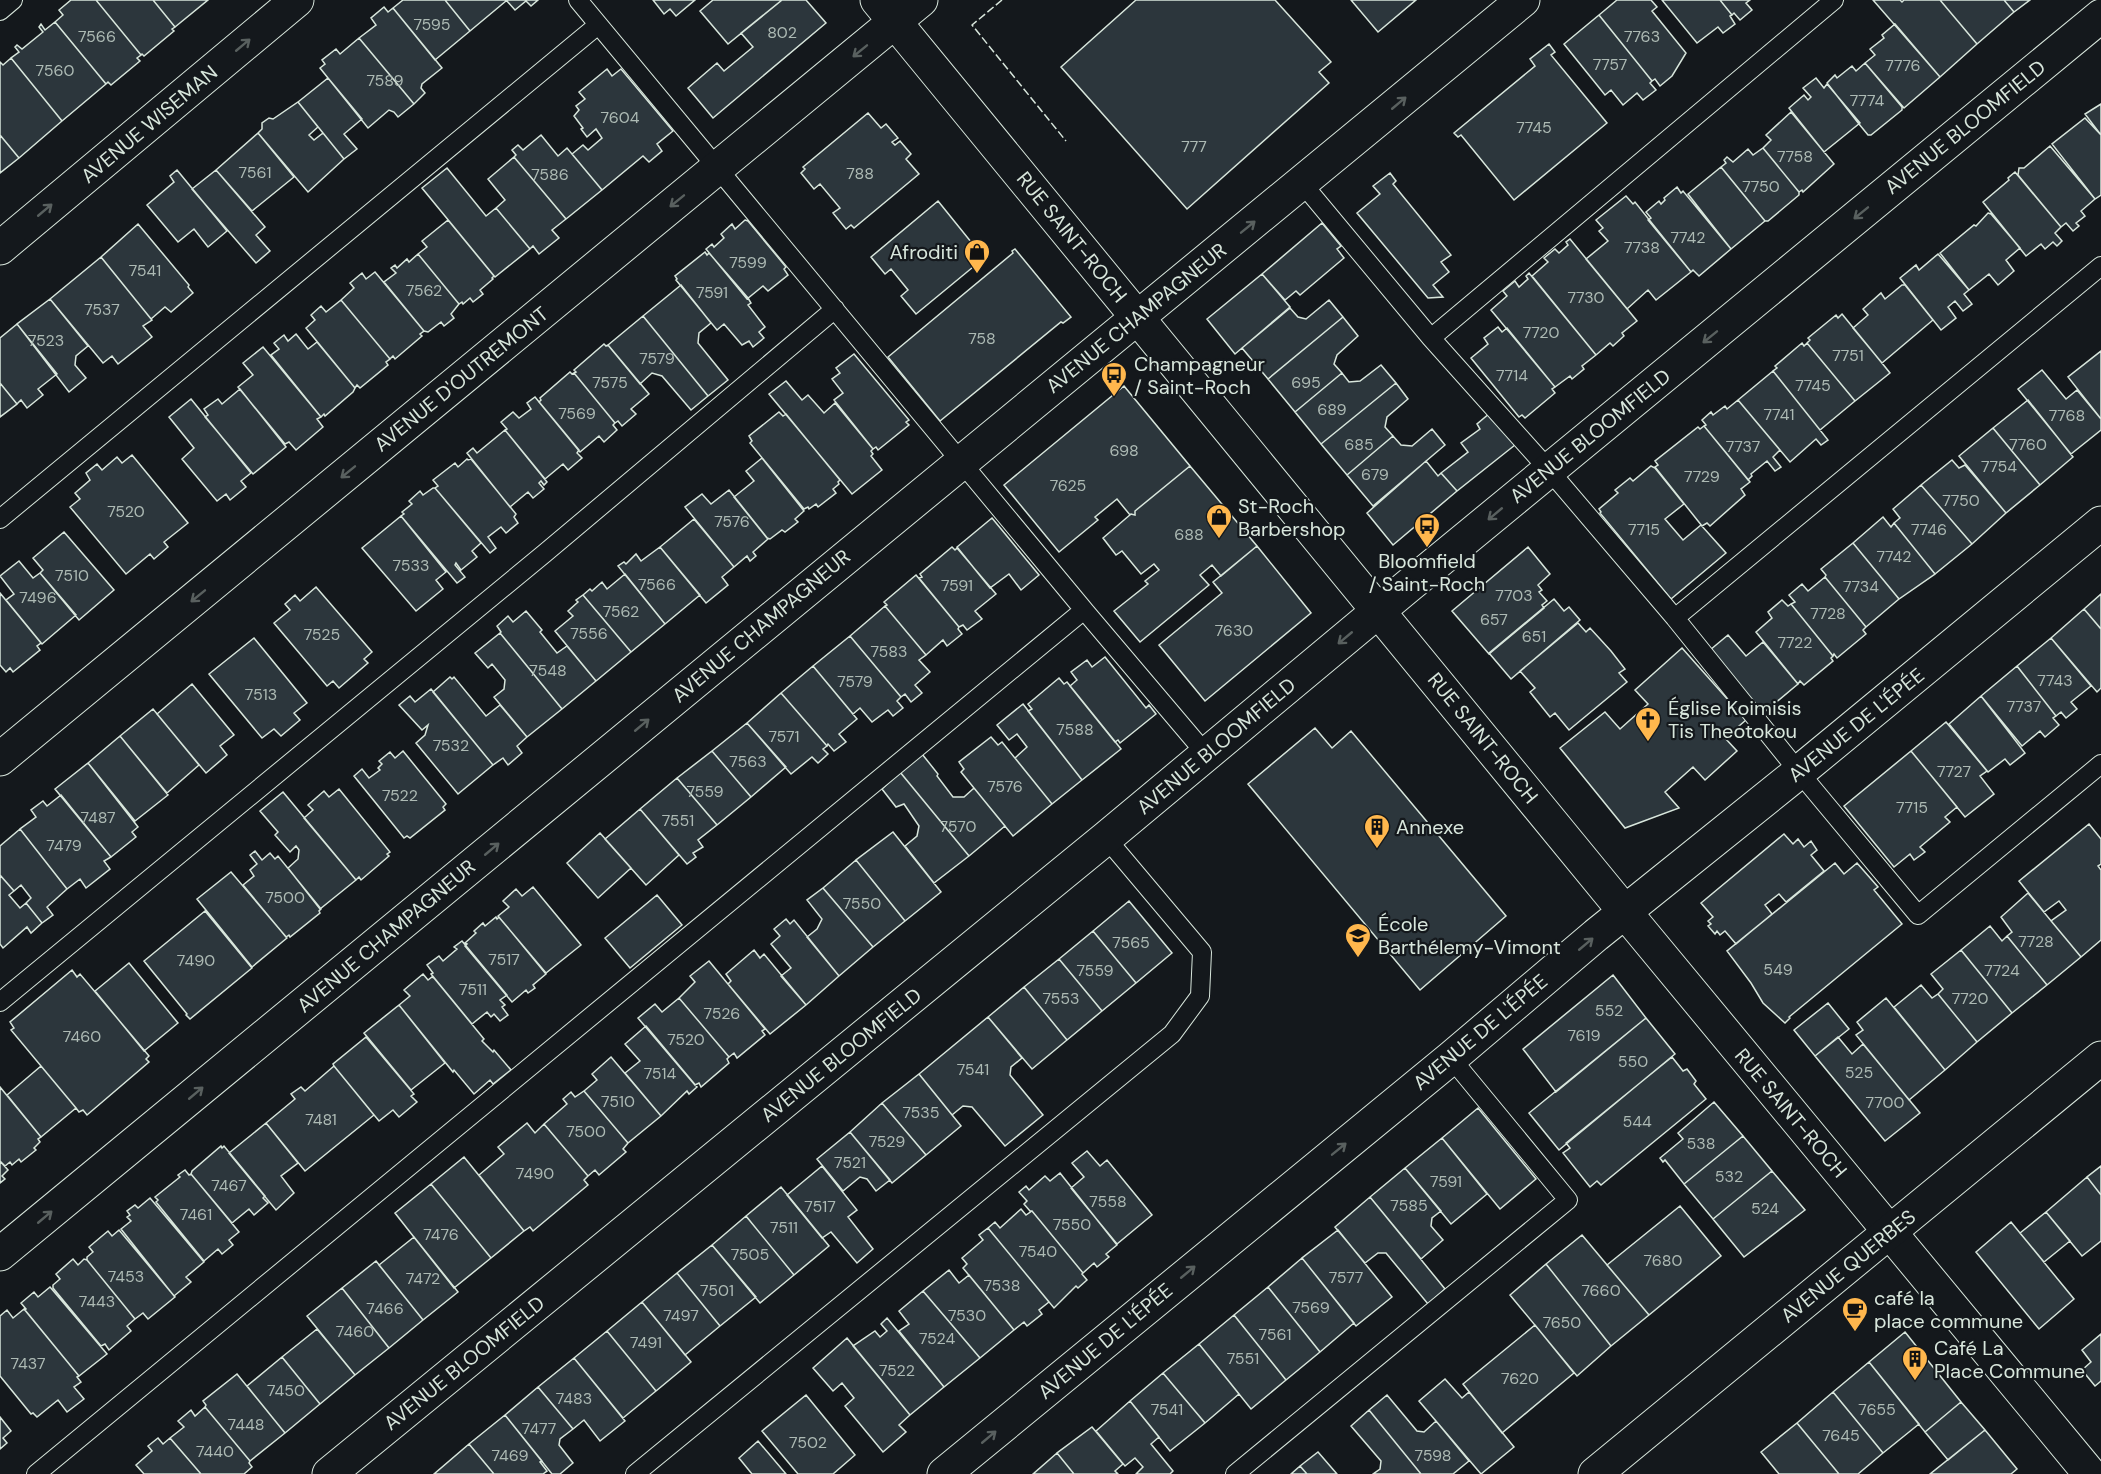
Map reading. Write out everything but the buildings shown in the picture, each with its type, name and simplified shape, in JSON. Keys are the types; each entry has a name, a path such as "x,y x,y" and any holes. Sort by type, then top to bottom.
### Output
{"street":[{"name":"AVENUE WISEMAN","path":"0,248 297,0"},
{"name":"AVENUE D'OUTREMONT","path":"0,759 717,168 886,11 921,0"},
{"name":"AVENUE CHAMPAGNEUR","path":"0,1254 1523,0"},
{"name":"RUE SAINT-ROCH","path":"886,11 1625,912 2090,1474"},
{"name":"AVENUE BLOOMFIELD","path":"328,1474 1106,838 1379,610 2101,16"},
{"name":"AVENUE DE L'ÉPÉE","path":"944,1474 2101,523"},
{"name":"AVENUE QUERBES","path":"1595,1474 2101,1058"}],"lane":[{"path":"0,11 13,0"},
{"path":"578,0 1206,754"},
{"path":"1431,338 1834,0"},
{"path":"0,519 598,25"},
{"path":"1302,183 1431,338 1549,470 1675,618 1918,915 2101,764"},
{"path":"1675,618 2101,266"},
{"path":"0,1002 545,554 835,309"},
{"path":"36,1474 1084,610"},
{"path":"635,1474 1172,1034 1200,996 1202,952 1106,838"},
{"path":"1235,1474 1568,1200 1451,1058"}],"fence":[{"path":"1002,0 972,25 1066,141"}],"place":[{"name":"Afroditi","path":"977,275"},
{"name":"Champagneur / Saint-Roch","path":"1114,398"},
{"name":"St-Roch Barbershop","path":"1219,540"},
{"name":"Bloomfield / Saint-Roch","path":"1427,549"},
{"name":"Église Koimisis Tis Theotokou","path":"1648,743"},
{"name":"Annexe","path":"1377,850"},
{"name":"École Barthélemy-Vimont","path":"1358,959"},
{"name":"café la place commune","path":"1855,1333"},
{"name":"Café La Place Commune","path":"1915,1382"}]}
